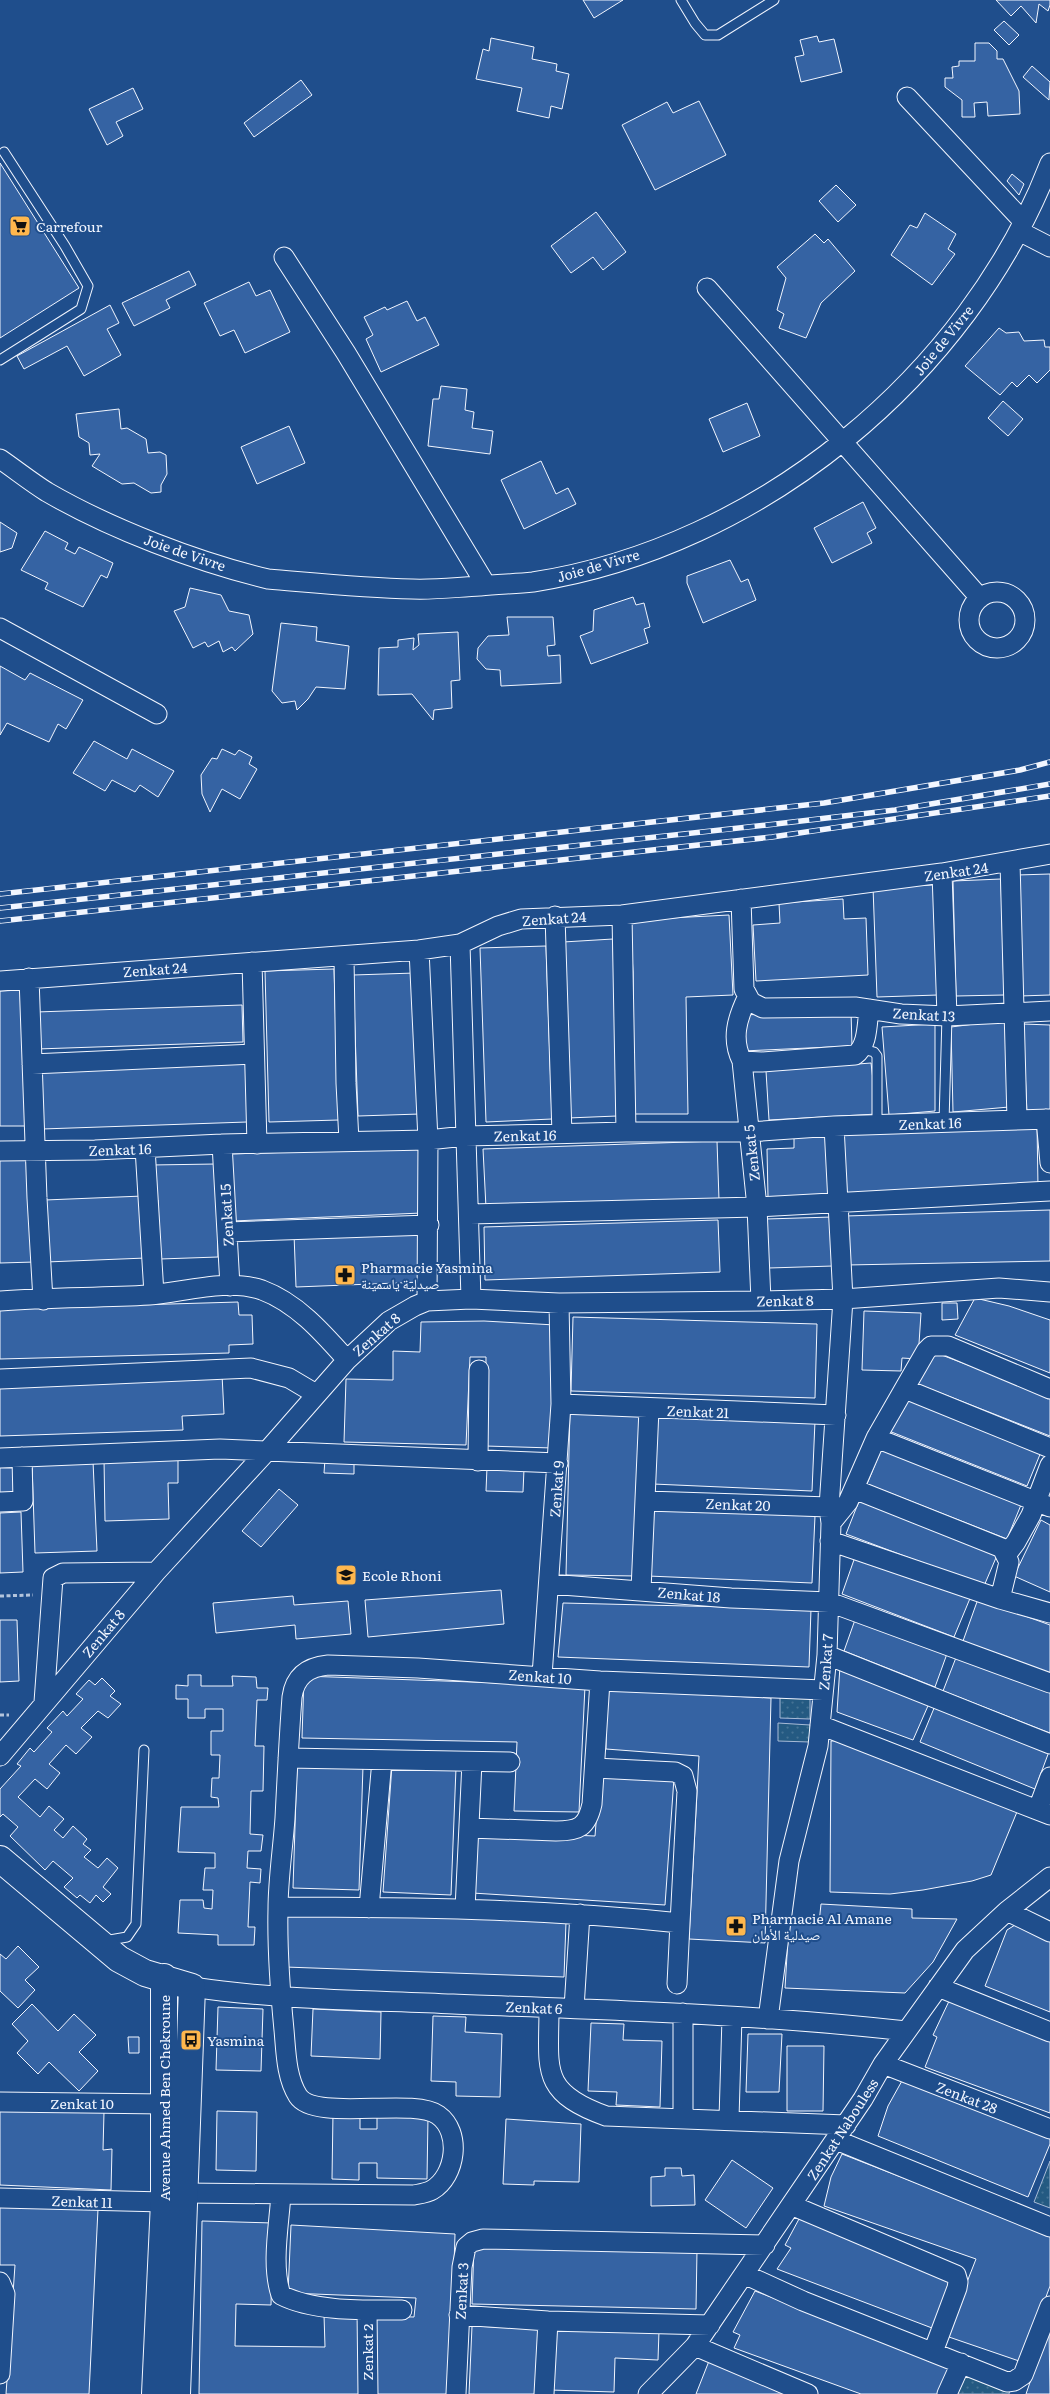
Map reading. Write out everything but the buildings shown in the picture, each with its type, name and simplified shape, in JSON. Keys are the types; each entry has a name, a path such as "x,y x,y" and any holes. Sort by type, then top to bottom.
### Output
{"main road":[{"name":"Avenue Ahmed Ben Chekroune","path":"0,1858 119,1959 145,1973 164,1977 165,2104 174,2197 176,2394"},
{"name":"Zenkat 6","path":"164,1977 192,1987"},
{"name":"Avenue Ahmed Ben Chekroune","path":"155,2394 192,1987"}],"street":[{"path":"907,97 1021,226 1050,248"},
{"name":"Joie de Vivre","path":"0,459 47,492 121,529 245,574 268,579 415,589 532,582 594,568 662,545 715,523 770,493 843,441 882,408 924,365 973,304 1021,226 1050,163"},
{"path":"284,257 346,353 486,585"},
{"path":"708,288 980,598"},
{"path":"0,628 157,714"},
{"name":"Zenkat 24","path":"0,980 344,957 419,950 460,944 498,926 521,919 555,916 622,915 942,873 1050,854"},
{"path":"1010,862 1017,1120"},
{"path":"942,873 947,1016"},
{"path":"741,899 744,976 747,998"},
{"path":"622,915 626,1132"},
{"path":"555,916 562,1134"},
{"path":"460,944 465,1136 470,1214 471,1298"},
{"path":"419,950 428,1140 429,1225 427,1301"},
{"path":"344,957 349,1141"},
{"path":"252,962 257,1144"},
{"path":"29,978 43,1300"},
{"name":"Zenkat 13","path":"747,998 762,1008 855,1007 901,1014 947,1016 1050,1011"},
{"name":"Zenkat 5","path":"747,998 736,1023 737,1046 742,1061 757,1207 760,1301"},
{"path":"742,1061 762,1062 852,1056 862,1049 869,1009"},
{"path":"32,1064 254,1054"},
{"path":"1048,1119 1050,1163"},
{"name":"Zenkat 16","path":"0,1151 428,1140 465,1136 626,1132 749,1132 877,1124 1048,1119"},
{"name":"Zenkat 7","path":"768,2019 789,1861 815,1765 827,1655 830,1524 843,1299 834,1126"},
{"name":"Zenkat 15","path":"222,1144 230,1286"},
{"path":"145,1148 154,1294"},
{"path":"470,1214 757,1207 1050,1191"},
{"path":"227,1232 429,1225"},
{"path":"0,1301 154,1294 230,1286 262,1290 288,1304 308,1319 347,1360"},
{"name":"Zenkat 8","path":"0,1756 156,1572 268,1450 347,1360 389,1321 427,1301 471,1298 560,1303 760,1301 843,1299 982,1288 1050,1292"},
{"name":"Zenkat 9","path":"542,1676 561,1404 560,1303"},
{"path":"830,1524 844,1507 876,1438 926,1351 931,1346 940,1345 1050,1389"},
{"path":"0,1378 251,1368 289,1378 316,1394"},
{"path":"478,1461 479,1370"},
{"path":"905,1389 1050,1448"},
{"name":"Zenkat 21","path":"561,1404 836,1415"},
{"path":"641,1590 649,1409"},
{"path":"876,1438 1044,1504"},
{"path":"0,1458 193,1449 268,1450 478,1461 558,1463"},
{"path":"0,1502 23,1501 22,1457"},
{"path":"1007,1554 1044,1504 1041,1483 1050,1465"},
{"path":"854,1489 1002,1548 1007,1554 1009,1562 1000,1599"},
{"name":"Zenkat 20","path":"646,1502 830,1524 1000,1599 1050,1612"},
{"path":"44,1702 53,1578 63,1573 156,1572"},
{"name":"Zenkat 18","path":"549,1584 731,1598 829,1602 1050,1683"},
{"path":"827,1655 1050,1744"},
{"name":"Zenkat 10","path":"280,1998 278,1907 291,1714 294,1687 306,1670 315,1666 418,1668 600,1681 823,1690"},
{"path":"469,1828 538,1831 577,1830 589,1816 595,1768 600,1681"},
{"path":"820,1724 1044,1812 1050,1777"},
{"path":"288,1758 510,1762"},
{"path":"369,1908 382,1760"},
{"path":"465,1909 472,1762"},
{"path":"595,1768 675,1772 683,1776 687,1791 677,1984"},
{"name":"Zenkat Nabouless","path":"648,2394 695,2346 746,2275 841,2132 883,2064 965,1950 1006,1911 1050,1876"},
{"path":"278,1907 465,1909 580,1914 680,1923"},
{"path":"1006,1911 1050,1932"},
{"path":"574,2008 580,1914"},
{"path":"938,1986 1050,2032"},
{"name":"Zenkat 6","path":"192,1987 280,1998 683,2013 906,2031"},
{"name":"Zenkat 11","path":"0,2198 281,2194 414,2195 432,2190 449,2169 453,2153 451,2137 445,2123 438,2114 424,2109 317,2106 299,2098 289,2070 280,1998"},
{"path":"549,2008 549,2071 558,2090 582,2108 606,2116 729,2119 841,2132 1050,2227"},
{"path":"682,2119 683,2013"},
{"path":"729,2119 732,2017"},
{"name":"Zenkat 28","path":"883,2064 1050,2130"},
{"name":"Zenkat 10","path":"0,2102 165,2104"},
{"path":"281,2194 277,2284 281,2295 306,2305 367,2310 402,2310"},
{"path":"791,2205 956,2275 957,2288 933,2352"},
{"name":"Zenkat 3","path":"456,2394 462,2267 466,2247 472,2242 483,2239 522,2239 765,2245"},
{"path":"746,2275 803,2301 1000,2380 1014,2381 1017,2386"},
{"path":"0,2282 5,2294 0,2364"},
{"name":"Zenkat 2","path":"367,2310 368,2394"},
{"path":"1017,2386 1028,2365 1049,2312"},
{"path":"459,2315 548,2321 710,2325"},
{"path":"544,2394 548,2321"},
{"path":"695,2346 798,2392"},
{"path":"947,2394 960,2363"}],"lane":[{"path":"681,0 694,23 706,35 718,35 774,0"},
{"path":"0,360 81,309 88,286 65,246 1,151"},
{"path":"944,1122 947,1016"},
{"path":"862,1049 874,1052 877,1056 877,1124"},
{"path":"97,1942 126,1937 136,1924 144,1750"}],"path":[{"path":"0,1596 51,1594"}],"shaded area":[{"path":"780,1692 810,1693 810,1719 780,1718"},
{"path":"778,1723 810,1725 810,1742 778,1741"},
{"path":"1050,2161 1050,2208 1034,2202"},
{"path":"961,2371 1010,2390 1009,2394 952,2394"}],"railway":[{"path":"0,894 824,803 1020,770 1050,762"},
{"path":"0,908 895,810 1050,784"},
{"path":"0,921 772,837 1050,796"}],"place":[{"name":"Carrefour","path":"20,226"},
{"name":"Pharmacie Yasmina صيدلية ياسمينة","path":"345,1275"},
{"name":"Ecole Rhoni","path":"346,1575"},
{"name":"Pharmacie Al Amane صيدلية الأمان","path":"736,1926"},
{"name":"Yasmina","path":"191,2040"}]}
